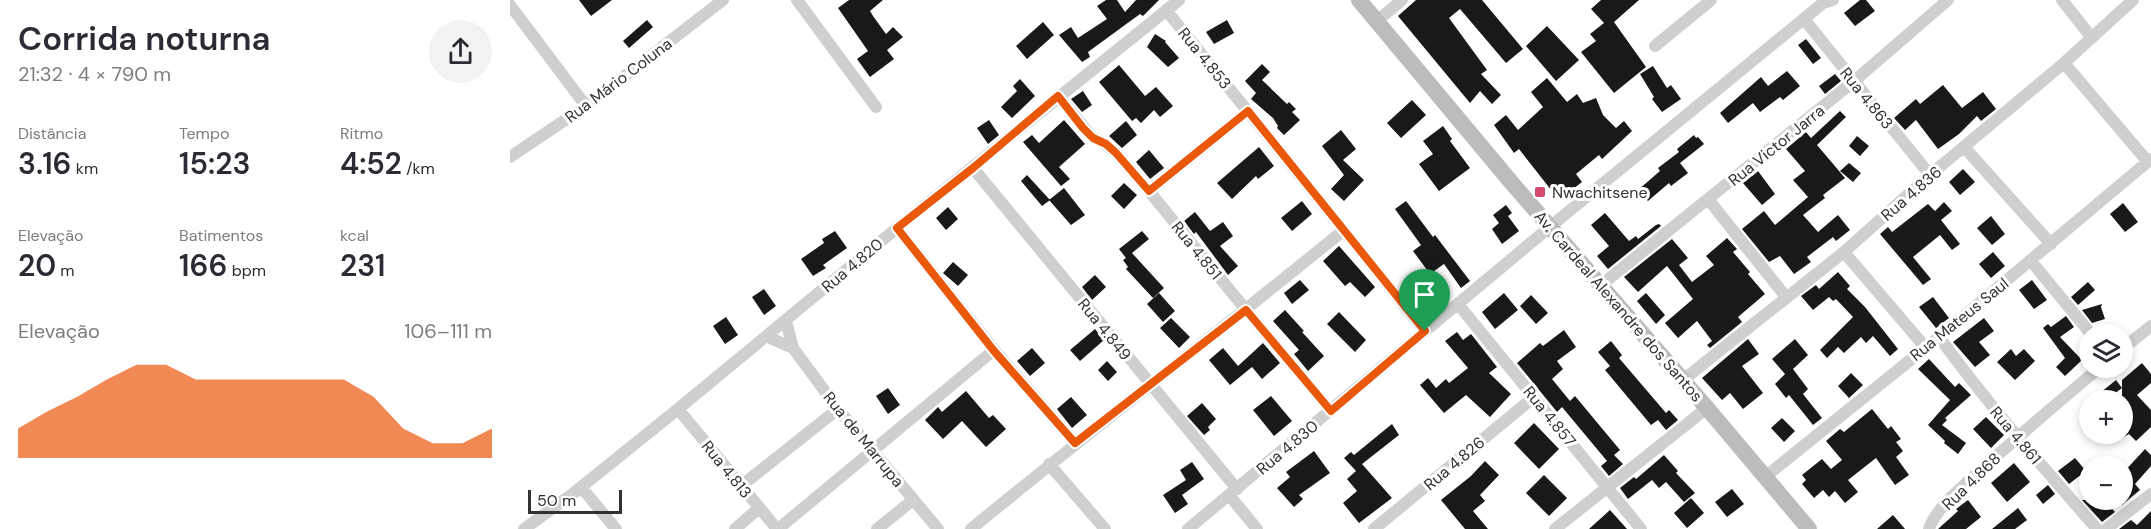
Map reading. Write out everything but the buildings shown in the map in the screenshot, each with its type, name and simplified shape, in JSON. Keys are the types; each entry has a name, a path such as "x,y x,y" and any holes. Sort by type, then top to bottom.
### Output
{"street":[{"name":"Rua Mário Coluna","path":"510,157 586,106 723,0"},
{"path":"797,0 876,107"},
{"name":"Rua 4.820","path":"524,529 581,487 768,337 897,228 1179,0"},
{"name":"Av. Cardeal Alexandre dos Santos","path":"1359,0 1809,529"},
{"path":"1377,21 1402,0"},
{"path":"1655,46 1711,0"},
{"name":"Rua Victor Jarra","path":"1600,286 1853,82 1948,0"},
{"path":"2062,0 2092,38"},
{"name":"Rua 4.836","path":"1683,380 1844,252 1930,175 2064,63 2133,0"},
{"name":"Rua 4.830","path":"1188,529 1551,226 1827,1"},
{"path":"510,4 586,106"},
{"name":"Rua 4.853","path":"1166,10 1425,331"},
{"name":"Rua 4.863","path":"1804,19 1930,175"},
{"path":"2064,63 2150,160"},
{"name":"Rua 4.851","path":"1058,96 1083,128 1093,138 1106,144 1116,153 1149,191 1331,411"},
{"path":"1149,191 1248,111"},
{"path":"1965,148 2051,244"},
{"name":"Rua Mateus Saul","path":"1765,477 1939,337 2150,160"},
{"name":"Rua 4.849","path":"973,168 1150,384 1233,492 1257,529"},
{"path":"1708,199 1786,297"},
{"path":"897,228 994,351 1075,443"},
{"path":"971,529 1075,443 1246,310 1344,230"},
{"path":"1844,252 1925,347"},
{"path":"2031,261 2083,324"},
{"name":"Rua 4.857","path":"1458,304 1641,529"},
{"path":"786,321 793,348"},
{"path":"2133,340 2151,326"},
{"path":"768,337 793,348"},
{"name":"Rua 4.861","path":"1939,337 2017,437 2097,529"},
{"name":"Rua de Marrupa","path":"793,348 838,409 938,529"},
{"path":"777,529 994,351"},
{"name":"Rua 4.868","path":"1929,529 1942,508 2017,437 2087,378"},
{"name":"Rua 4.826","path":"1374,529 1534,397"},
{"path":"1555,529 1707,408"},
{"name":"Rua 4.813","path":"678,409 777,529"},
{"path":"741,486 838,409"},
{"path":"1049,464 1105,529"},
{"path":"581,487 616,529"},
{"path":"2106,529 2151,494"},
{"path":"877,529 913,500"},
{"path":"735,529 759,508"}],"place":[{"name":"Nwachitsene","path":"1540,192"}],"route":[{"path":"1058,96 1083,128 1093,138 1106,144 1116,153 1149,191 1248,111 1425,331 1331,411 1246,310 1075,443 994,351 897,228 1058,96"}]}
